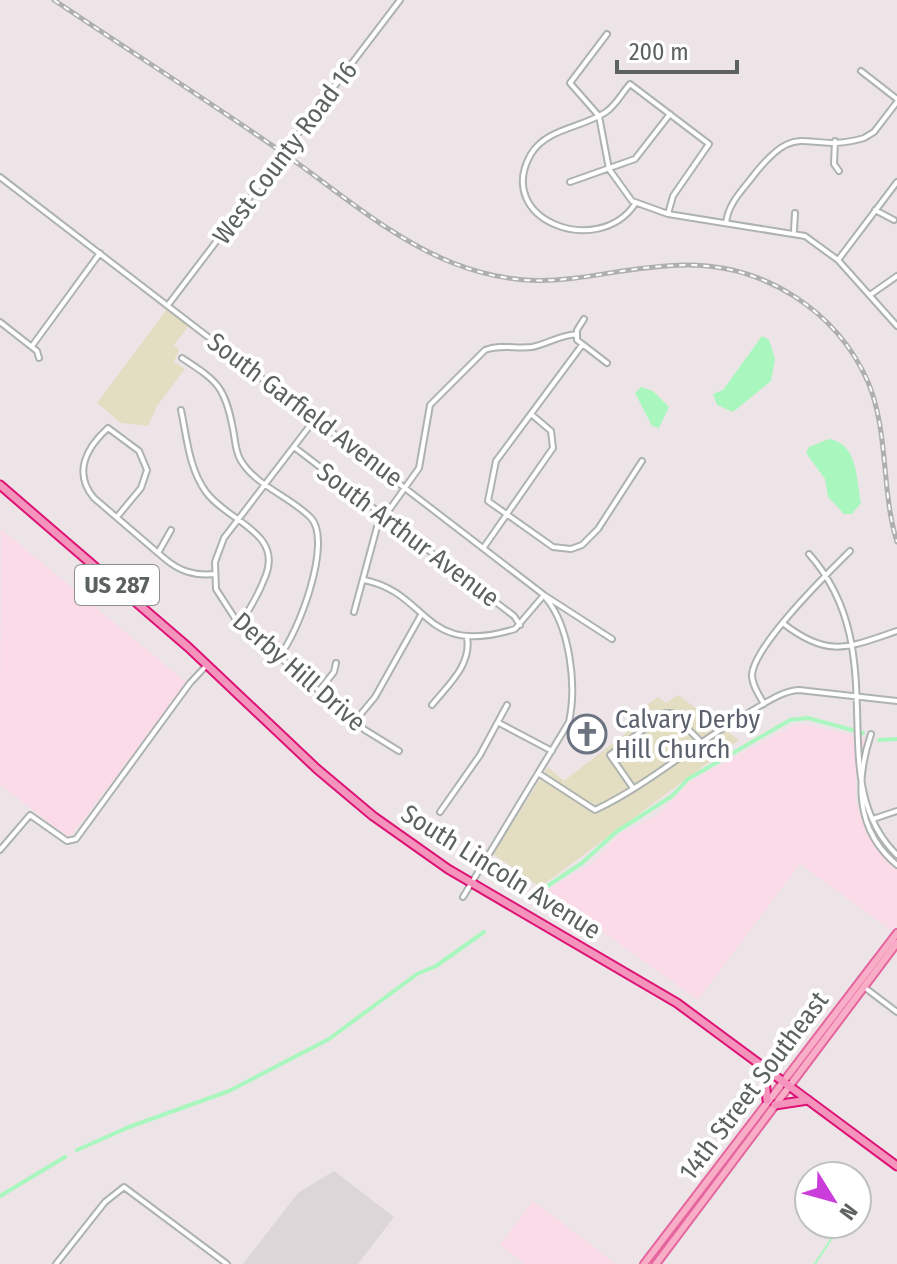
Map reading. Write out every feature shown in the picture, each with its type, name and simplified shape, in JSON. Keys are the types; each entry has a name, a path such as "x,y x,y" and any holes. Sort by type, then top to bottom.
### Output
{"highway":[{"name":"South Lincoln Avenue","path":"0,485 208,665 341,790 404,838 471,883 666,996 897,1166"},
{"path":"764,1067 767,1100"},
{"path":"775,1105 808,1100"}],"main road":[{"name":"14th Street Southeast","path":"656,1264 775,1105 786,1084 897,933"},
{"name":"14th Street Southeast","path":"861,985 897,943"},
{"name":"14th Street Southeast","path":"646,1264 767,1100 786,1084"}],"street":[{"name":"West County Road 16","path":"168,305 400,0"},
{"path":"607,34 570,83 599,116 609,169 618,187 635,203 668,214 794,232 820,244 897,326"},
{"path":"726,223 732,203 775,149 791,141 856,140 872,134 897,100 861,71"},
{"path":"635,203 616,223 575,230 549,223 537,213 527,196 525,172 538,146 552,135 599,116 612,107 630,84 709,145 673,196 668,214"},
{"path":"570,182 635,159 670,114"},
{"path":"835,141 834,164 839,171"},
{"name":"South Garfield Avenue","path":"0,177 544,595 612,639"},
{"path":"838,260 897,182"},
{"path":"875,210 894,220"},
{"path":"794,232 795,213"},
{"path":"32,346 100,253"},
{"path":"870,295 897,276"},
{"path":"584,319 577,334 582,345 607,363"},
{"path":"0,322 32,346 39,358"},
{"path":"354,612 376,530 419,468 430,405 480,353 496,346 536,346 560,335 577,334"},
{"path":"582,345 518,428 491,472 488,501 503,515 512,516 553,547 562,550 582,545 598,529 642,461"},
{"path":"182,358 212,377 224,392 238,455 246,467 314,522 320,543 307,596 287,647 279,657"},
{"path":"181,410 197,476 210,497 264,541 270,559 255,602 240,623"},
{"path":"483,547 553,448 551,431 531,414"},
{"path":"117,517 141,488 147,470 139,451 108,428 88,452 81,473 91,495 158,553 186,572 214,574 220,545 315,419"},
{"name":"South Arthur Avenue","path":"294,447 514,616 520,625"},
{"path":"158,553 171,530"},
{"path":"764,704 754,684 753,669 784,624 850,551"},
{"path":"809,554 837,581"},
{"name":"Derby Hill Drive","path":"214,574 221,600 240,623 355,722 399,751"},
{"path":"364,580 382,586 444,631 467,637 508,631 520,625 544,595 561,624 573,694 569,722 463,897"},
{"path":"355,722 375,697 421,615"},
{"path":"784,624 808,642 826,648 846,647 868,637 897,631"},
{"path":"432,705 464,664 468,652 467,637"},
{"path":"868,637 871,647"},
{"path":"319,691 334,672 336,663"},
{"path":"0,850 30,815 67,841 76,839 190,683 208,665"},
{"path":"538,773 579,796 593,810 633,789 723,727 791,691 897,701"},
{"path":"875,713 876,691"},
{"path":"440,812 499,723 507,705"},
{"path":"633,789 610,755 665,713 672,713 700,741"},
{"path":"499,723 552,751"},
{"path":"897,855 873,819 868,796 873,727 861,779 862,807 876,843 897,865"},
{"path":"873,819 897,811"},
{"path":"861,985 897,1012"},
{"path":"56,1264 105,1202 124,1187 227,1264"}],"shaded area":[{"path":"167,309 189,325 174,345 179,349 174,362 185,369 157,406 148,426 121,423 97,403"},
{"path":"762,336 769,340 775,359 771,381 733,412 717,405 713,394 723,390"},
{"path":"641,387 653,391 669,407 659,428 652,426 635,393"},
{"path":"829,439 846,448 854,464 861,503 852,514 844,514 828,497 825,479 806,453 809,447"},
{"path":"1,529 187,683 69,838 0,785"},
{"path":"678,695 739,740 540,887 493,854 548,767 564,781 626,733 622,723 658,697 666,703"},
{"path":"804,724 867,739 856,775 856,802 867,835 897,868 897,924 892,931 800,864 698,1000 545,891 594,862 621,833 656,816 691,781 794,725"},
{"path":"334,1171 394,1217 358,1264 243,1264 298,1193"},
{"path":"533,1201 616,1264 525,1264 500,1245"}],"waterway":[{"path":"543,889 582,863 616,832 672,796 688,779 790,720 808,718 863,733"},
{"path":"879,740 897,739"},
{"path":"77,1150 129,1127 229,1091 329,1039 417,974 436,966 484,932"},
{"path":"0,1196 65,1157"},
{"path":"815,1264 830,1240"}],"railway":[{"path":"54,0 257,135 387,228 453,263 487,274 544,280 653,267 714,267 743,273 794,296 837,334 868,382 879,421 897,542"}],"place":[{"name":"Calvary Derby Hill Church","path":"587,734"}]}
